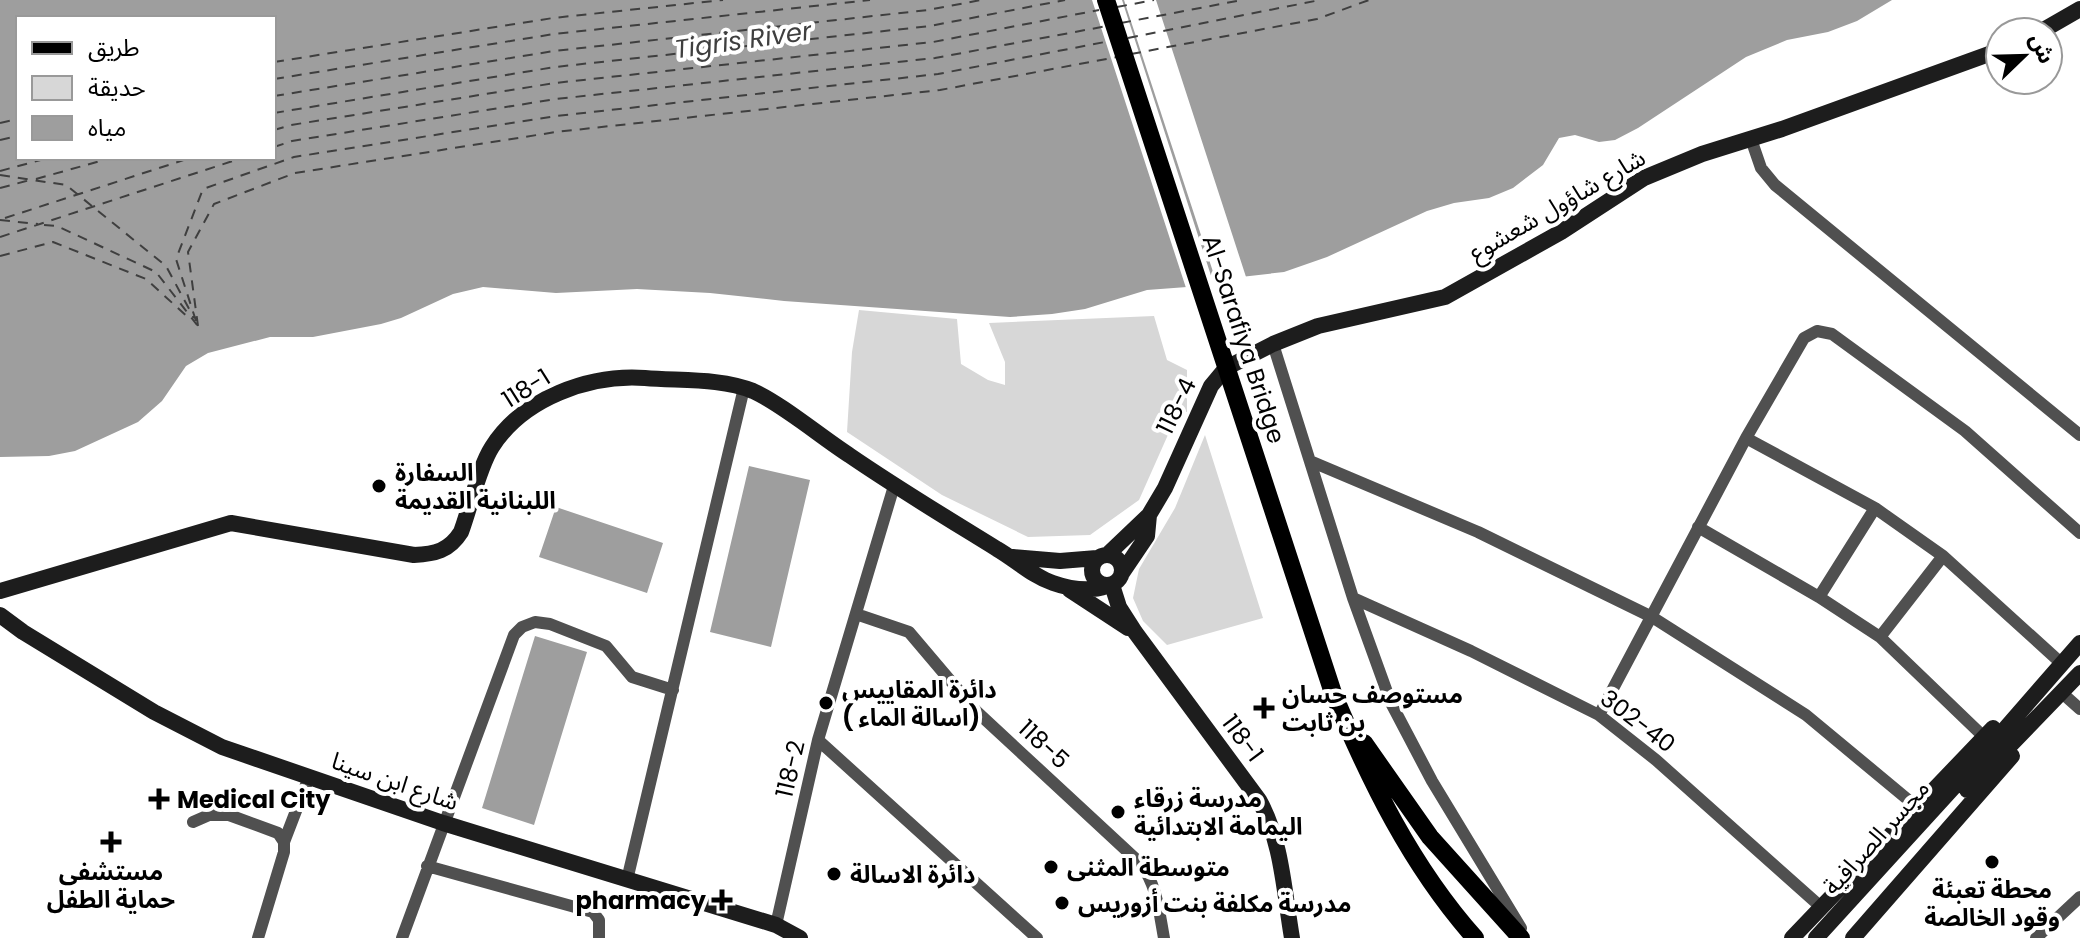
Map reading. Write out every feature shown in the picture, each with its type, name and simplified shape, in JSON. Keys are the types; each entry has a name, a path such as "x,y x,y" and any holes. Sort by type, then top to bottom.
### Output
{"main road":[{"name":"Al-Sarafiya Bridge","path":"1106,0 1333,693"},
{"path":"1333,693 1379,767 1430,837 1521,938"},
{"path":"1333,693 1365,769 1405,843 1475,938"}],"street":[{"name":"شارع شاؤول شعشوع","path":"1273,344 1318,326 1445,297 1561,232 1644,178 1702,154 1984,56"},
{"path":"1751,139 1761,168 1769,180 2080,435"},
{"path":"1599,715 1746,438 1804,338 1817,331 1832,334 1965,431 2080,533"},
{"path":"1273,344 1353,598 1398,716 1432,781 1527,938"},
{"name":"118-4","path":"1102,556 1149,515 1165,488 1214,381 1226,368 1273,344"},
{"name":"118-1","path":"0,591 231,523 414,555 433,554 455,542 461,532 491,449 508,427 535,406 566,390 601,380 630,377 744,388 758,393 894,486 1012,557 1032,573 1066,587 1093,590 1113,581 1119,607 1135,632 1259,800 1269,818 1276,840 1292,938"},
{"path":"627,880 744,388"},
{"path":"1746,438 1875,508 1943,556 2061,663"},
{"path":"1310,461 1478,532 1652,617 1806,715 1918,808"},
{"name":"118-2","path":"776,925 818,740 894,486"},
{"path":"1819,597 1875,508"},
{"name":"118-4","path":"1113,581 1147,536 1149,515"},
{"path":"1698,527 1819,597 1880,637 1984,737"},
{"path":"1012,557 1060,561 1102,556 1117,558 1113,581 1096,582 1091,573 1102,556"},
{"path":"1880,637 1943,556"},
{"path":"1066,587 1135,632"},
{"name":"302-40","path":"1353,598 1471,651 1599,715 1656,760 1821,907"},
{"name":"118-5","path":"856,614 909,632 976,711 1140,863 1150,876 1156,894 1164,938"},
{"name":"شارع ابن سينا","path":"0,615 176,725 222,747 443,823 776,925 800,938"},
{"path":"402,938 514,635 522,627 535,622 550,624 606,646 632,677 673,690"},
{"path":"1975,772 2037,691 2080,643"},
{"path":"1853,938 1989,785 2080,673"},
{"path":"1792,938 1984,737 2037,691"},
{"path":"1975,772 2057,698"},
{"path":"2057,698 2080,709"},
{"path":"818,740 1037,938"},
{"name":"مجسر الصرافية","path":"1816,938 1975,772"},
{"name":"مجسر الصرافية","path":"1832,938 1975,772"},
{"path":"258,938 284,852 284,842 309,777"},
{"path":"193,822 209,815 229,815 278,833 284,842"},
{"path":"427,866 593,912 599,920 599,938"},
{"path":"2036,938 2080,897"}],"green space":[{"path":"859,310 957,319 961,364 988,380 1005,385 1005,362 989,323 1154,316 1167,360 1187,370 1187,412 1179,410 1139,500 1090,535 1028,537 942,495 847,432 852,352"},
{"path":"1205,435 1263,618 1167,645 1143,621 1133,598 1139,569 1175,508"}],"water":[{"name":"Tigris River","path":"0,0 1892,0 1857,21 1828,32 1787,40 1746,57 1615,140 1599,142 1575,135 1559,138 1543,165 1513,188 1489,198 1427,211 1327,257 1284,272 1147,290 1085,309 1010,317 710,293 637,289 556,293 483,287 453,294 381,324 313,337 270,337 208,353 186,366 162,401 138,422 75,451 49,456 0,457"},
{"path":"749,466 810,480 771,647 710,632"},
{"path":"556,507 663,543 647,593 539,557"},
{"path":"535,636 587,652 534,825 482,808"}],"pier":[{"path":"1092,0 1122,0 1214,285 1187,291"},
{"path":"1124,0 1156,0 1247,280 1217,284"}],"ferry route":[{"path":"276,62 553,18 723,0"},
{"path":"276,79 554,34 870,0"},
{"path":"276,96 554,51 928,10 981,0"},
{"path":"276,113 555,67 930,26 1065,0"},
{"path":"1117,7 1154,0"},
{"path":"1121,23 1242,0"},
{"path":"1128,38 1320,0"},
{"path":"1131,54 1317,19 1369,0"},
{"path":"276,129 555,83 933,42 1099,10"},
{"path":"276,146 292,141 556,99 935,58 1107,26"},
{"path":"196,321 176,259 203,189 294,157 556,116 938,74 1110,41"},
{"path":"198,326 188,252 214,204 295,173 556,132 940,90 1117,57"},
{"path":"0,123 16,119"},
{"path":"0,140 16,136"},
{"path":"0,171 41,160"},
{"path":"36,179 104,160"},
{"path":"5,218 184,160"},
{"path":"0,237 236,160"},
{"path":"0,175 66,185 166,266 194,318"},
{"path":"0,188 30,180"},
{"path":"0,220 38,224"},
{"path":"44,225 57,226 156,272 197,325"},
{"path":"0,256 53,242 146,279 191,320"}],"place":[{"name":"السفارة اللبنانية القديمة","path":"379,486"},
{"name":"دائرة المقاييس ( اسالة الماء)","path":"826,703"},
{"name":"مستوصف حسان بن ثابت","path":"1264,708"},
{"name":"Medical City","path":"159,799"},
{"name":"مدرسة زرقاء اليمامة الابتدائية","path":"1118,812"},
{"name":"مستشفى حماية الطفل","path":"111,842"},
{"name":"محطة تعبئة وقود الخالصة","path":"1992,862"},
{"name":"متوسطة المثنى","path":"1051,867"},
{"name":"دائرة الاسالة","path":"834,874"},
{"name":"pharmacy","path":"722,900"},
{"name":"مدرسة مكلفة بنت أزوريس","path":"1062,903"}]}
